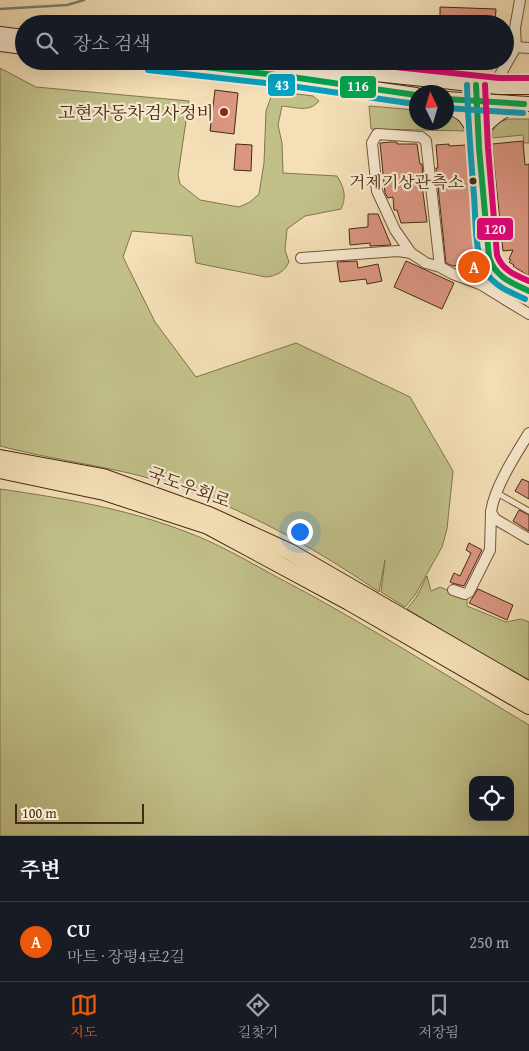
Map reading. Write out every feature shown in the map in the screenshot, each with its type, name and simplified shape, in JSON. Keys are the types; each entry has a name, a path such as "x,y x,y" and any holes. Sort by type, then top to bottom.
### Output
{"highway":[{"name":"국도우회로","path":"0,458 103,477 209,515 290,552 350,595"},
{"name":"국도우회로","path":"0,470 104,492 208,526 350,595"},
{"path":"350,595 529,690"},
{"path":"350,595 529,706"}],"main road":[{"path":"0,34 15,36"},
{"path":"0,44 15,46"},
{"path":"231,70 409,93"},
{"path":"337,70 476,85 529,87"},
{"path":"454,100 527,104"},
{"path":"478,137 481,130 498,115 516,105 527,104"},
{"path":"454,109 466,116 478,137"}],"street":[{"path":"514,50 516,47 515,28 519,5 529,10"},
{"path":"516,47 529,48"},
{"path":"499,87 503,70"},
{"path":"476,85 478,137 487,240 493,268 505,280 529,291"},
{"path":"440,268 426,140 421,137 377,134 372,140 377,191 395,230 411,253 426,263 480,284 529,314"},
{"path":"301,258 398,251 411,253"},
{"path":"480,284 493,268"},
{"path":"453,590 464,594 469,592 490,550 490,512 492,503 508,468 529,433"},
{"path":"490,512 495,518 529,539"}],"lane":[{"path":"497,493 529,511"}],"shaded area":[{"path":"0,68 36,87 189,101 178,175 180,184 200,200 239,207 250,202 259,194 264,163 266,111 273,91 313,96 319,101 307,108 282,106 278,125 282,143 283,173 337,176 343,188 344,200 341,209 305,216 287,229 285,250 289,262 283,270 274,276 266,277 196,263 192,236 132,231 123,257 155,322 196,377 296,343 410,397 453,471 447,529 442,547 415,595 405,607 381,592 385,560 379,592 294,539 232,508 201,495 137,475 0,446"},
{"path":"369,106 409,109 409,130 371,129"},
{"path":"454,116 460,118 469,131 420,130 454,130"},
{"path":"510,119 529,119 529,143 524,143 523,135 492,138 493,130 497,124"},
{"path":"0,489 70,500 116,510 161,523 207,540 340,611 529,725 529,836 0,836"},
{"path":"427,576 431,591 440,587 467,599 467,606 506,622 521,619 529,622 529,682 407,609 417,596"}],"building":[{"path":"440,7 496,9 496,15 440,15"},
{"name":"고현자동차검사정비","path":"215,90 238,93 234,134 210,131"},
{"path":"523,141 525,165 529,164 529,276 509,262 513,250 503,251 492,144"},
{"path":"380,143 417,144 420,164 422,164 423,178 421,178 427,222 401,223 397,210 394,210 393,197 388,198 385,193"},
{"path":"236,144 252,145 251,171 234,170"},
{"path":"449,144 449,146 466,145 480,271 468,272 465,265 453,266 446,263 436,168 438,168 436,145"},
{"path":"368,214 378,214 391,245 370,246 370,243 350,245 349,229 368,227"},
{"path":"357,261 358,268 378,264 382,281 367,284 366,279 340,282 337,262"},
{"path":"406,261 454,283 442,309 394,287"},
{"path":"522,479 529,482 529,499 515,491"},
{"path":"519,510 529,515 529,531 513,521"},
{"path":"469,543 482,550 464,586 452,583 450,582 454,573 460,576 471,553 466,550"},
{"path":"478,589 513,605 507,620 469,603"}],"waterway":[{"path":"0,9 67,5 84,0"}],"transit line":[{"name":"43","path":"148,70 284,85 409,103"},
{"name":"116","path":"231,70 409,94"},
{"name":"120","path":"424,70 499,78 529,78"},
{"name":"43","path":"467,85 476,226 480,257 487,274 495,283 525,299"},
{"name":"116","path":"476,85 479,148 489,257 495,270 510,282 529,291"},
{"name":"120","path":"485,85 497,255 502,265 514,274 529,281"},
{"name":"116","path":"454,100 524,104"},
{"name":"43","path":"454,109 523,113"}],"place":[{"name":"고현자동차검사정비","path":"224,112"},
{"name":"거제기상관측소","path":"473,181"},
{"name":"CU","path":"474,267"}]}
